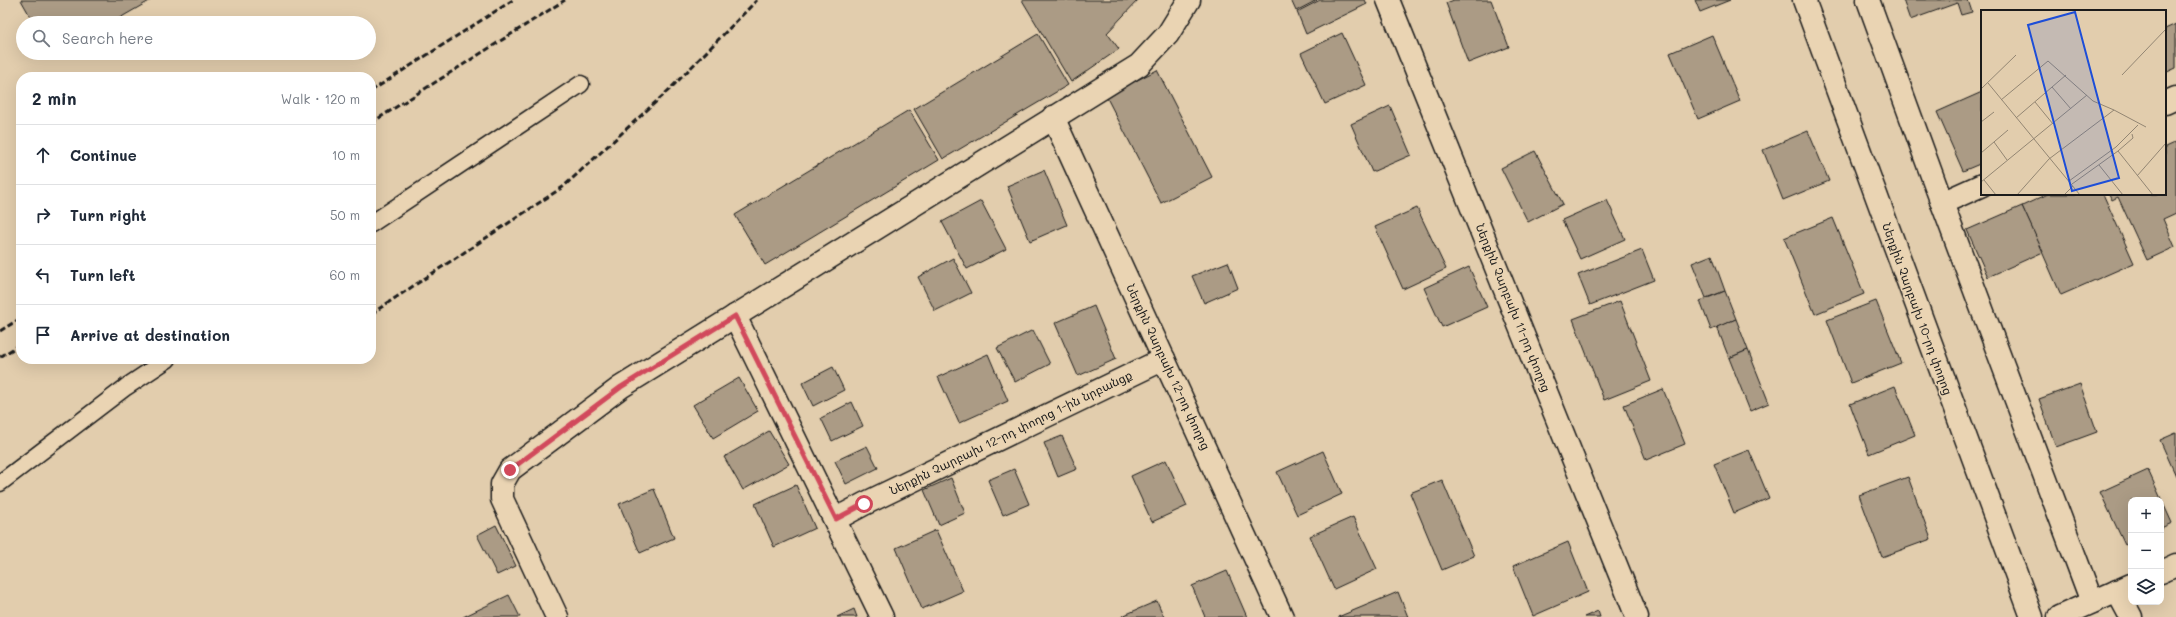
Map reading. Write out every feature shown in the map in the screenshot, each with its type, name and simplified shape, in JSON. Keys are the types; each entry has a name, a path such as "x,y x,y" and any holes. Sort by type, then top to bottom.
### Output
{"street":[{"path":"557,617 502,500 502,484 510,470 621,387 1053,117 1139,65 1168,34 1189,0"},
{"name":"Ներքին Չարբախ 11-րդ փողոց","path":"1388,0 1637,617"},
{"name":"Ներքին Չարբախ 10-րդ փողոց","path":"1804,0 2032,617"},
{"path":"1868,0 1942,203 2092,602"},
{"path":"2166,103 2176,98"},
{"name":"Ներքին Չարբախ 12-րդ փողոց","path":"1053,117 1282,617"},
{"path":"1942,203 1981,185"},
{"path":"735,316 836,519 882,617"},
{"name":"Ներքին Չարբախ 12-րդ փողոց 1-ին նրբանցք","path":"836,519 1164,359"},
{"path":"2164,571 2176,565"},
{"path":"2059,617 2124,588 2131,617"}],"lane":[{"path":"376,221 581,84"},
{"path":"0,483 126,387 160,364"}],"building":[{"path":"21,0 151,0 123,16 30,16"},
{"path":"1022,0 1138,0 1107,33 1119,49 1071,82"},
{"path":"1291,0 1317,0 1296,11"},
{"path":"1320,0 1365,0 1367,4 1306,34 1297,12"},
{"path":"1454,0 1491,0 1509,47 1468,63 1446,3"},
{"path":"1695,0 1730,0 1700,12"},
{"path":"1903,0 1968,0 1972,12 1961,15 1957,3 1910,20"},
{"path":"2176,24 2176,68 2166,73 2166,29"},
{"path":"1342,33 1366,85 1325,104 1301,53"},
{"path":"1038,34 1068,85 943,159 914,109"},
{"path":"1712,35 1740,101 1698,119 1670,53"},
{"path":"1157,70 1212,177 1161,203 1106,96"},
{"path":"1981,92 1981,163 1963,171 1937,112"},
{"path":"1390,106 1411,155 1372,172 1351,124"},
{"path":"909,110 939,160 765,265 735,215"},
{"path":"1808,131 1829,181 1783,200 1763,150"},
{"path":"2176,142 2176,213 2163,219 2175,247 2147,260 2118,197 2112,200 2110,195 2166,195 2166,147"},
{"path":"1535,151 1563,204 1528,222 1501,168"},
{"path":"1044,170 1067,225 1030,241 1007,186"},
{"path":"2046,195 2103,195 2134,263 2061,295 2022,206"},
{"path":"1607,200 1625,239 1580,259 1562,220"},
{"path":"981,201 1006,249 967,269 942,222"},
{"path":"2022,206 2043,252 1988,277 1967,230"},
{"path":"1417,208 1446,269 1403,289 1375,227"},
{"path":"1833,218 1864,294 1815,314 1784,238"},
{"path":"1642,250 1654,280 1590,305 1578,275"},
{"path":"1712,255 1725,291 1706,298 1692,263"},
{"path":"953,258 971,293 935,311 918,277"},
{"path":"1228,262 1238,288 1204,303 1192,276"},
{"path":"1469,267 1487,307 1442,327 1424,288"},
{"path":"1725,291 1736,319 1711,330 1700,301"},
{"path":"1620,301 1651,381 1604,400 1573,319"},
{"path":"1876,301 1901,363 1851,383 1827,320"},
{"path":"1094,306 1116,359 1078,376 1055,323"},
{"path":"1736,319 1748,350 1729,358 1717,327"},
{"path":"1033,330 1050,364 1015,382 997,348"},
{"path":"1748,350 1769,403 1750,411 1729,358"},
{"path":"988,354 1008,401 959,423 938,377"},
{"path":"833,367 844,390 813,406 802,383"},
{"path":"739,378 758,411 713,438 693,405"},
{"path":"2080,384 2097,432 2056,447 2039,399"},
{"path":"1895,386 1915,435 1869,454 1850,404"},
{"path":"1663,389 1685,444 1646,460 1624,405"},
{"path":"852,402 863,426 832,441 821,418"},
{"path":"769,431 789,464 743,490 724,457"},
{"path":"2176,433 2176,476 2160,440"},
{"path":"1062,436 1077,469 1058,477 1044,443"},
{"path":"867,446 878,468 846,484 835,461"},
{"path":"1749,450 1769,498 1734,513 1714,464"},
{"path":"1323,451 1342,494 1297,515 1277,472"},
{"path":"1166,460 1187,506 1152,522 1131,476"},
{"path":"1014,469 1029,504 1003,515 988,480"},
{"path":"2148,470 2160,497 2128,497 2128,544 2125,545 2100,492"},
{"path":"1908,477 1931,539 1882,557 1859,495"},
{"path":"951,478 965,513 939,525 924,490"},
{"path":"1442,480 1474,556 1442,570 1410,493"},
{"path":"796,485 815,528 774,547 755,504"},
{"path":"654,489 674,538 640,553 619,504"},
{"path":"2164,505 2172,523 2164,527"},
{"path":"1353,517 1377,569 1334,589 1310,536"},
{"path":"496,525 516,566 497,575 477,535"},
{"path":"936,530 963,591 922,609 896,548"},
{"path":"1568,542 1588,592 1533,616 1513,566"},
{"path":"1227,571 1247,617 1205,617 1192,586"},
{"path":"1398,592 1408,617 1338,617"},
{"path":"509,595 520,617 463,617"},
{"path":"1157,601 1164,617 1122,617 1122,616"},
{"path":"854,609 857,617 837,617"},
{"path":"1598,611 1600,617 1584,617"}],"railway":[{"path":"376,88 513,0"},
{"path":"376,120 565,0"},
{"path":"376,311 563,187 670,89 757,0"},
{"path":"0,331 16,321"},
{"path":"0,357 16,347"}],"route":[{"path":"510,470 621,387 735,316 836,519 864,504"}]}
